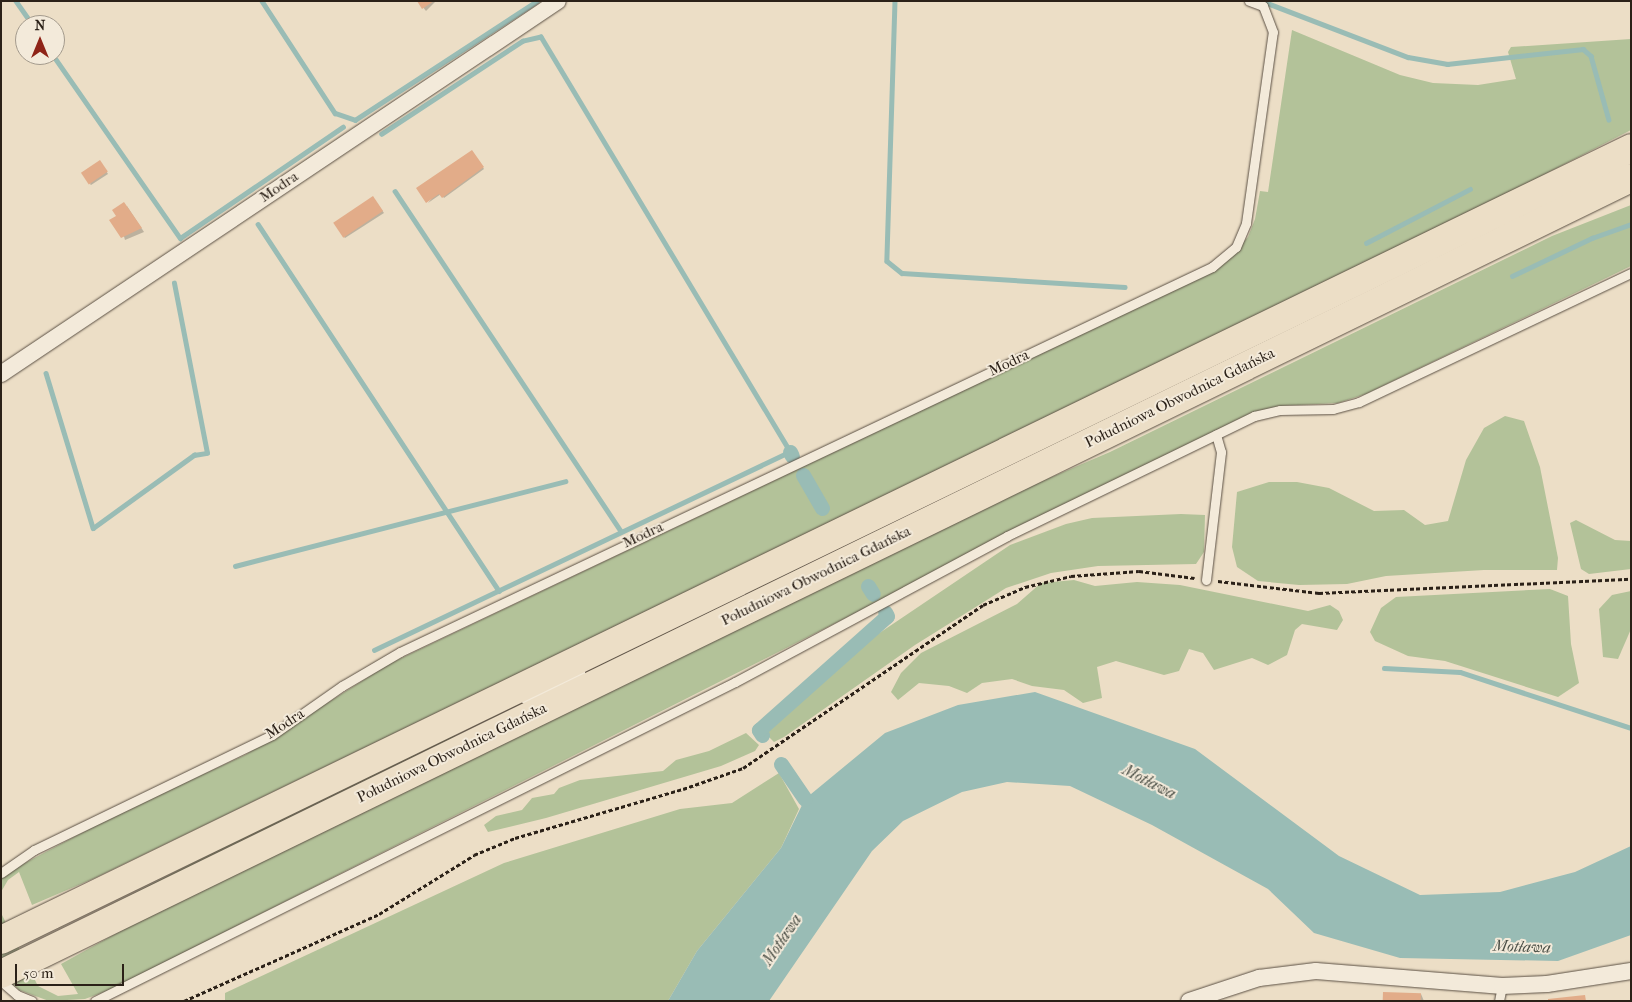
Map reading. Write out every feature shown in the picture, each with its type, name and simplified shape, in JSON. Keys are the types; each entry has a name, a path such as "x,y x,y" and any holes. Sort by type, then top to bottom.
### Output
{"highway":[{"name":"Południowa Obwodnica Gdańska","path":"7,937 1631,148"},
{"name":"Południowa Obwodnica Gdańska","path":"1,974 1631,178"},
{"path":"1504,240 1550,231 1631,198"}],"street":[{"name":"Modra","path":"1,374 558,1"},
{"path":"1189,1001 1259,978 1316,971 1500,994 1547,984 1631,971"}],"lane":[{"name":"Modra","path":"1,874 34,850 272,735 342,686 400,652 1212,267 1236,247 1246,223 1250,183 1273,32 1263,6 1249,1"},
{"path":"96,1001 735,682 1007,536 1216,435 1263,414 1280,410 1333,409 1359,402 1631,273"},
{"path":"1206,580 1221,452 1216,435"},
{"path":"461,749 555,690 643,629"},
{"path":"449,723 555,690 655,654"},
{"path":"1,981 17,995 32,1001"}],"path":[{"path":"184,1001 379,914 474,855 515,838 683,790 743,768 983,605 1025,587 1071,576 1139,572 1319,593 1631,580"}],"green space":[{"path":"1292,30 1400,75 1433,83 1478,85 1516,79 1508,52 1511,47 1631,39 1631,130 1464,216 95,878 32,905 19,872 8,880 1,892 1,878 23,864 121,812 245,755 389,664 1218,269 1248,237 1255,219 1260,191 1268,192"},
{"path":"1631,205 1631,266 1366,394 1338,403 1280,406 1251,413 112,989 85,999 49,1001 19,990 1,973 1,913 38,986 58,996 78,994 61,964 126,928 1033,485 1110,452 1552,236"},
{"path":"1505,416 1524,421 1540,467 1558,558 1557,570 1484,570 1386,576 1347,584 1299,585 1258,581 1237,567 1232,547 1237,492 1269,482 1297,482 1329,488 1374,511 1404,510 1425,525 1448,521 1466,460 1484,428"},
{"path":"1181,514 1205,515 1204,552 1196,564 1098,566 1051,573 1006,588 915,645 784,737 774,742 768,736 768,726 878,634 1010,545 1066,524 1092,518"},
{"path":"1576,520 1615,540 1631,541 1631,569 1589,574 1581,569 1570,523"},
{"path":"1074,580 1095,586 1137,582 1180,585 1308,611 1330,605 1339,611 1343,620 1337,630 1302,624 1295,630 1287,655 1268,665 1252,658 1214,670 1203,653 1189,649 1179,671 1164,675 1116,661 1097,667 1102,698 1083,703 1064,690 1032,686 1012,679 982,683 967,693 949,686 919,683 898,700 891,692 901,673 921,653 1017,604 1041,583"},
{"path":"1550,589 1568,596 1571,644 1579,683 1558,697 1445,661 1408,656 1375,641 1370,632 1381,608 1396,597"},
{"path":"1631,591 1631,629 1618,659 1603,657 1599,609 1612,595"},
{"path":"452,731 457,741 29,959 24,949"},
{"path":"746,733 759,745 755,751 721,766 546,818 488,832 484,825 496,816 522,810 532,798 554,794 559,788 580,780 663,771 676,760 709,751"},
{"path":"779,773 799,809 781,848 697,951 668,1001 225,1001 225,993 504,863 680,809 732,803"}],"water":[{"name":"Motława","path":"1035,692 1195,749 1339,856 1420,895 1500,892 1575,872 1631,846 1631,935 1558,961 1400,958 1314,933 1268,889 1152,825 1070,786 1007,782 962,792 903,821 872,851 769,1001 668,1001 697,951 781,848 805,799 885,733 958,705"}],"building":[{"path":"417,1 434,1 422,9"},
{"path":"472,150 484,167 442,198 439,194 426,203 416,188"},
{"path":"100,160 108,172 89,184 81,173"},
{"path":"373,196 383,211 343,238 333,223"},
{"path":"124,202 142,228 121,238 109,220 116,216 112,210"},
{"path":"1383,992 1421,993 1421,1001 1383,1001"},
{"path":"1585,995 1586,1001 1548,1001 1548,999"}],"waterway":[{"path":"16,1 26,15"},
{"path":"262,1 335,113 355,120 537,1"},
{"path":"895,1 887,261 902,273 1125,287"},
{"path":"1262,1 1408,57 1447,64 1583,49 1591,56 1609,120"},
{"path":"374,650 790,452 541,37 523,41 382,134"},
{"path":"60,65 180,238 343,127"},
{"path":"1366,243 1470,189"},
{"path":"395,191 621,531"},
{"path":"258,224 499,591"},
{"path":"1512,276 1592,238 1631,224"},
{"path":"46,373 93,528 194,455 207,453 174,283"},
{"path":"790,452 792,456"},
{"path":"803,475 822,508"},
{"path":"235,566 565,481"},
{"path":"868,586 873,594"},
{"path":"762,735 759,730 887,616 885,612"},
{"path":"1384,668 1460,672 1631,728"},
{"path":"781,764 805,799"}]}
